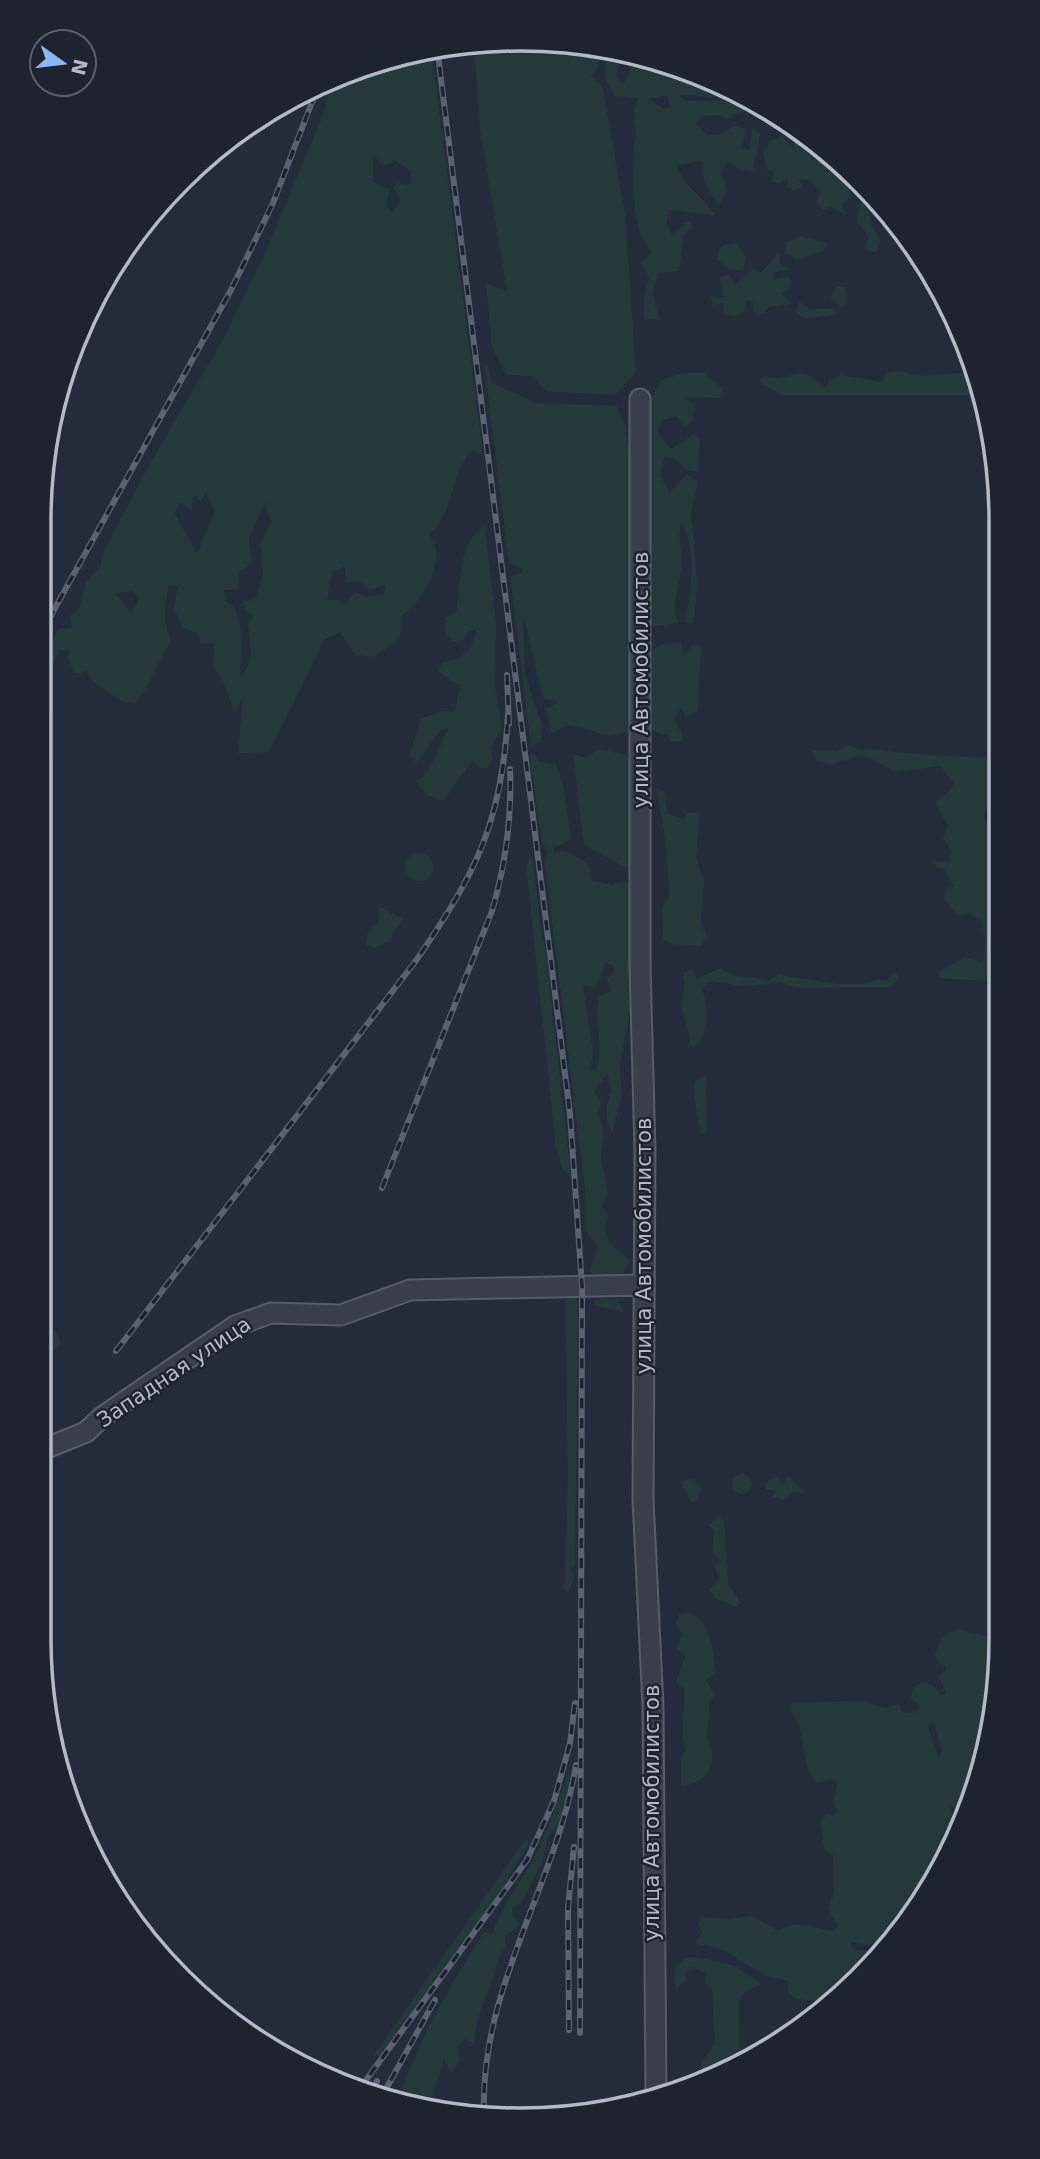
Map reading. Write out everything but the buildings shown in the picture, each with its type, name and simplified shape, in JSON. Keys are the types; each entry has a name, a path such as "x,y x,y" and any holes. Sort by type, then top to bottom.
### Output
{"street":[{"name":"улица Автомобилистов","path":"640,399 640,965 645,1151 643,1499 653,1707 656,2088"},
{"name":"Западная улица","path":"51,1446 86,1432 102,1416 235,1326 253,1317 271,1313 341,1315 410,1290 645,1285"}],"green space":[{"path":"551,52 599,58 599,67 591,76 602,85 625,214 636,372 615,395 547,391 533,376 506,375 492,347 486,283 507,291 480,128 475,53"},
{"path":"433,59 483,455 473,450 466,458 444,515 429,534 436,550 435,568 421,596 401,616 400,638 374,657 356,655 340,633 325,639 269,752 238,753 243,699 234,712 222,679 213,667 214,643 201,643 197,633 182,627 174,608 178,586 169,585 166,600 165,614 171,642 136,704 121,701 90,679 87,670 79,674 74,672 68,659 69,651 59,650 51,669 51,643 58,629 72,628 70,616 79,609 86,582 100,567 102,555 144,474 222,341 264,255 321,120 330,91 369,76","holes":["373,155 384,166 395,161 411,171 410,185 396,183 393,188 401,200 392,212 386,206 389,189 373,182","206,494 215,512 197,553 175,514 180,502 191,511 194,496 201,501","265,502 271,522 260,544 263,573 256,599 243,602 246,610 254,616 248,624 250,659 241,676 240,624 237,615 225,600 224,590 238,589 239,571 252,564 249,538","345,566 346,582 360,581 368,590 385,585 384,595 366,597 355,592 345,605 338,600 327,600 332,572","133,591 139,598 132,614 115,593"]},
{"path":"605,59 620,62 616,76 622,85 630,73 627,64 671,76 722,96 679,96 686,101 732,101 749,111 735,113 729,119 720,115 702,116 696,124 707,135 720,134 735,126 746,129 741,149 750,149 752,129 760,133 753,171 739,169 727,161 721,172 727,190 718,206 704,181 703,161 676,165 684,180 715,215 669,210 667,224 672,234 688,221 694,226 684,235 679,271 658,273 652,293 660,320 644,319 644,297 649,277 641,263 652,253 639,231 634,203 634,112 638,98 615,96 606,80","holes":["668,95 670,107 664,110 649,99"]},
{"path":"782,136 790,145 798,142 850,186 851,197 842,204 846,215 831,207 822,210 817,202 821,191 810,180 799,179 802,187 793,191 787,187 789,176 779,184 771,181 775,173 767,170 763,151 770,141"},
{"path":"865,202 870,208 870,220 880,242 877,252 865,251 869,236 857,223 860,203"},
{"path":"800,236 828,243 823,251 798,260 786,254 786,243"},
{"path":"737,243 746,258 743,270 728,269 717,259 721,246"},
{"path":"779,253 780,264 790,269 772,273 774,279 789,277 791,283 782,294 792,304 768,307 763,314 754,312 753,303 746,299 744,311 734,316 723,313 724,303 713,305 711,296 725,298 719,278 728,274 735,285 753,269 761,272"},
{"path":"837,286 845,287 848,302 841,307 830,297"},
{"path":"799,302 811,309 834,309 836,315 803,318 796,312"},
{"path":"484,363 488,366 492,383 537,403 617,406 625,425 630,458 630,655 634,717 628,731 610,736 569,725 552,733 546,709 559,702 543,698 523,613 525,675 542,726 541,742 531,746 510,576 521,574 523,569 509,563"},
{"path":"898,371 922,376 965,373 972,395 781,395 759,381 765,376 774,378 801,373 816,379 826,388 829,380 840,375 883,382 887,373"},
{"path":"685,373 707,373 708,378 722,387 720,398 685,397 695,406 692,422 685,427 676,417 662,420 658,433 671,449 694,434 700,440 698,472 687,470 674,458 664,457 660,476 670,492 686,474 697,481 691,515 696,571 695,610 693,624 685,622 690,598 691,559 687,534 682,523 682,562 675,608 678,623 651,627 643,619 648,456 645,423 661,380"},
{"path":"485,526 496,624 495,686 502,727 491,749 493,758 488,768 480,768 473,760 443,801 427,795 417,782 429,770 449,727 439,732 416,763 409,756 421,719 442,711 455,712 460,686 438,671 443,662 456,659 470,649 476,630 469,631 464,640 453,641 445,632 445,618 456,613 465,554 469,543"},
{"path":"681,643 683,655 693,645 701,647 698,711 686,717 681,708 675,718 684,741 670,742 668,735 645,729 646,656 659,645"},
{"path":"848,745 861,749 989,758 989,810 983,816 989,821 989,981 940,978 939,972 964,958 983,962 985,940 982,922 970,913 959,916 944,900 946,889 954,886 944,869 937,868 934,862 950,861 952,851 943,838 948,826 935,802 950,791 954,783 940,766 895,772 871,758 857,756 831,765 816,761 811,750 836,751"},
{"path":"601,749 626,755 633,764 636,861 627,868 584,845 573,754 585,758"},
{"path":"534,754 539,762 556,764 563,786 571,839 559,846 553,845 554,853 564,850 588,864 592,881 613,885 626,881 634,896 631,1005 620,1063 621,1099 612,1132 607,1117 612,1091 607,1074 594,1092 601,1101 598,1115 604,1131 601,1157 608,1194 602,1207 608,1215 607,1236 613,1246 630,1260 624,1273 611,1277 603,1278 590,1272 598,1247 586,1232 586,1197 545,865 547,852 542,841 529,755","holes":["605,962 613,966 613,974 607,979 611,991 599,997 597,1006 600,1053 596,1069 590,1071 593,1053 583,985 595,987 601,978"]},
{"path":"656,789 664,791 668,814 684,819 688,813 700,813 696,859 704,880 701,923 706,936 701,946 675,945 663,940 662,906 669,898 669,884 664,830"},
{"path":"419,853 429,857 433,867 429,877 419,881 409,877 405,867 409,857"},
{"path":"532,855 571,1177 562,1169 556,1147 526,865"},
{"path":"378,906 403,919 389,941 375,948 366,945 367,935 379,921"},
{"path":"693,968 697,979 720,968 738,976 769,981 779,975 837,984 866,984 879,979 885,982 894,972 899,977 891,987 799,988 781,983 740,986 712,981 702,988 706,1019 704,1034 697,1047 689,1045 689,1033 682,1007 685,981 683,974"},
{"path":"706,1076 707,1131 701,1134 694,1096 695,1081"},
{"path":"576,1296 575,1564 571,1570 574,1579 568,1593 564,1590 568,1478 565,1300"},
{"path":"617,1298 624,1312 594,1305 594,1300"},
{"path":"51,1330 55,1331 61,1343 51,1353"},
{"path":"742,1474 749,1477 752,1484 749,1491 742,1494 735,1491 732,1484 735,1477"},
{"path":"787,1474 803,1492 793,1492 785,1500 771,1497 777,1491 766,1489 766,1482 776,1477 784,1484"},
{"path":"692,1478 701,1486 698,1500 692,1502 682,1482"},
{"path":"719,1517 724,1521 728,1583 740,1602 737,1607 715,1598 710,1589 719,1579 714,1565 721,1561 712,1551 714,1532 709,1525"},
{"path":"689,1612 703,1622 710,1638 716,1673 706,1680 715,1695 709,1701 707,1736 712,1752 711,1765 699,1780 681,1785 681,1758 686,1750 682,1728 684,1689 676,1682 685,1656 676,1648 683,1634 676,1623 680,1613"},
{"path":"956,1629 989,1637 988,1670 980,1731 957,1809 950,1806 954,1819 941,1847 910,1900 877,1943 866,1945 850,1942 854,1950 871,1951 818,2001 796,1999 788,1992 788,1981 766,1976 723,1950 695,1943 702,1933 700,1917 728,1919 752,1916 778,1931 792,1925 832,1931 838,1926 828,1909 834,1893 833,1855 824,1849 820,1820 827,1815 834,1816 837,1812 834,1801 838,1783 832,1779 816,1783 810,1775 800,1728 791,1711 792,1703 862,1701 885,1708 899,1704 902,1712 913,1713 920,1707 911,1698 913,1687 923,1682 933,1685 941,1695 946,1693 939,1677 947,1668 938,1662 935,1655 941,1638","holes":["934,1721 942,1754 938,1757 928,1726"]},
{"path":"568,1772 571,1777 559,1826 548,1836 541,1865 521,1904 512,1907 512,1915 519,1923 516,1929 505,1935 505,1948 498,1960 478,2019 475,2044 465,2039 457,2047 460,2061 451,2072 444,2060 432,2100 401,2093 424,2036 447,1994 484,1932 493,1933 550,1822"},
{"path":"525,1840 530,1841 489,1910 380,2056 374,2055"},
{"path":"697,1957 735,1966 762,1984 743,1993 739,2002 740,2053 702,2072 701,2063 715,2043 712,1989 705,1983 706,1973 692,1967 686,1972 686,1980 676,1988 674,1969 685,1958"}],"railway":[{"path":"438,58 570,1114 582,1286 580,2033"},
{"path":"51,615 231,290 273,203 313,98"},
{"path":"507,675 509,724"},
{"path":"116,1351 415,962 454,901 470,873 492,817 500,787 508,714"},
{"path":"382,1188 492,911 507,841 510,769"},
{"path":"365,2082 527,1860 554,1801 570,1743 575,1703"},
{"path":"484,2107 486,2067 494,2022 506,1979 553,1853 576,1765"},
{"path":"569,2030 568,1908 574,1847"},
{"path":"386,2088 435,2000"},
{"path":"375,2085 377,2081"}]}
